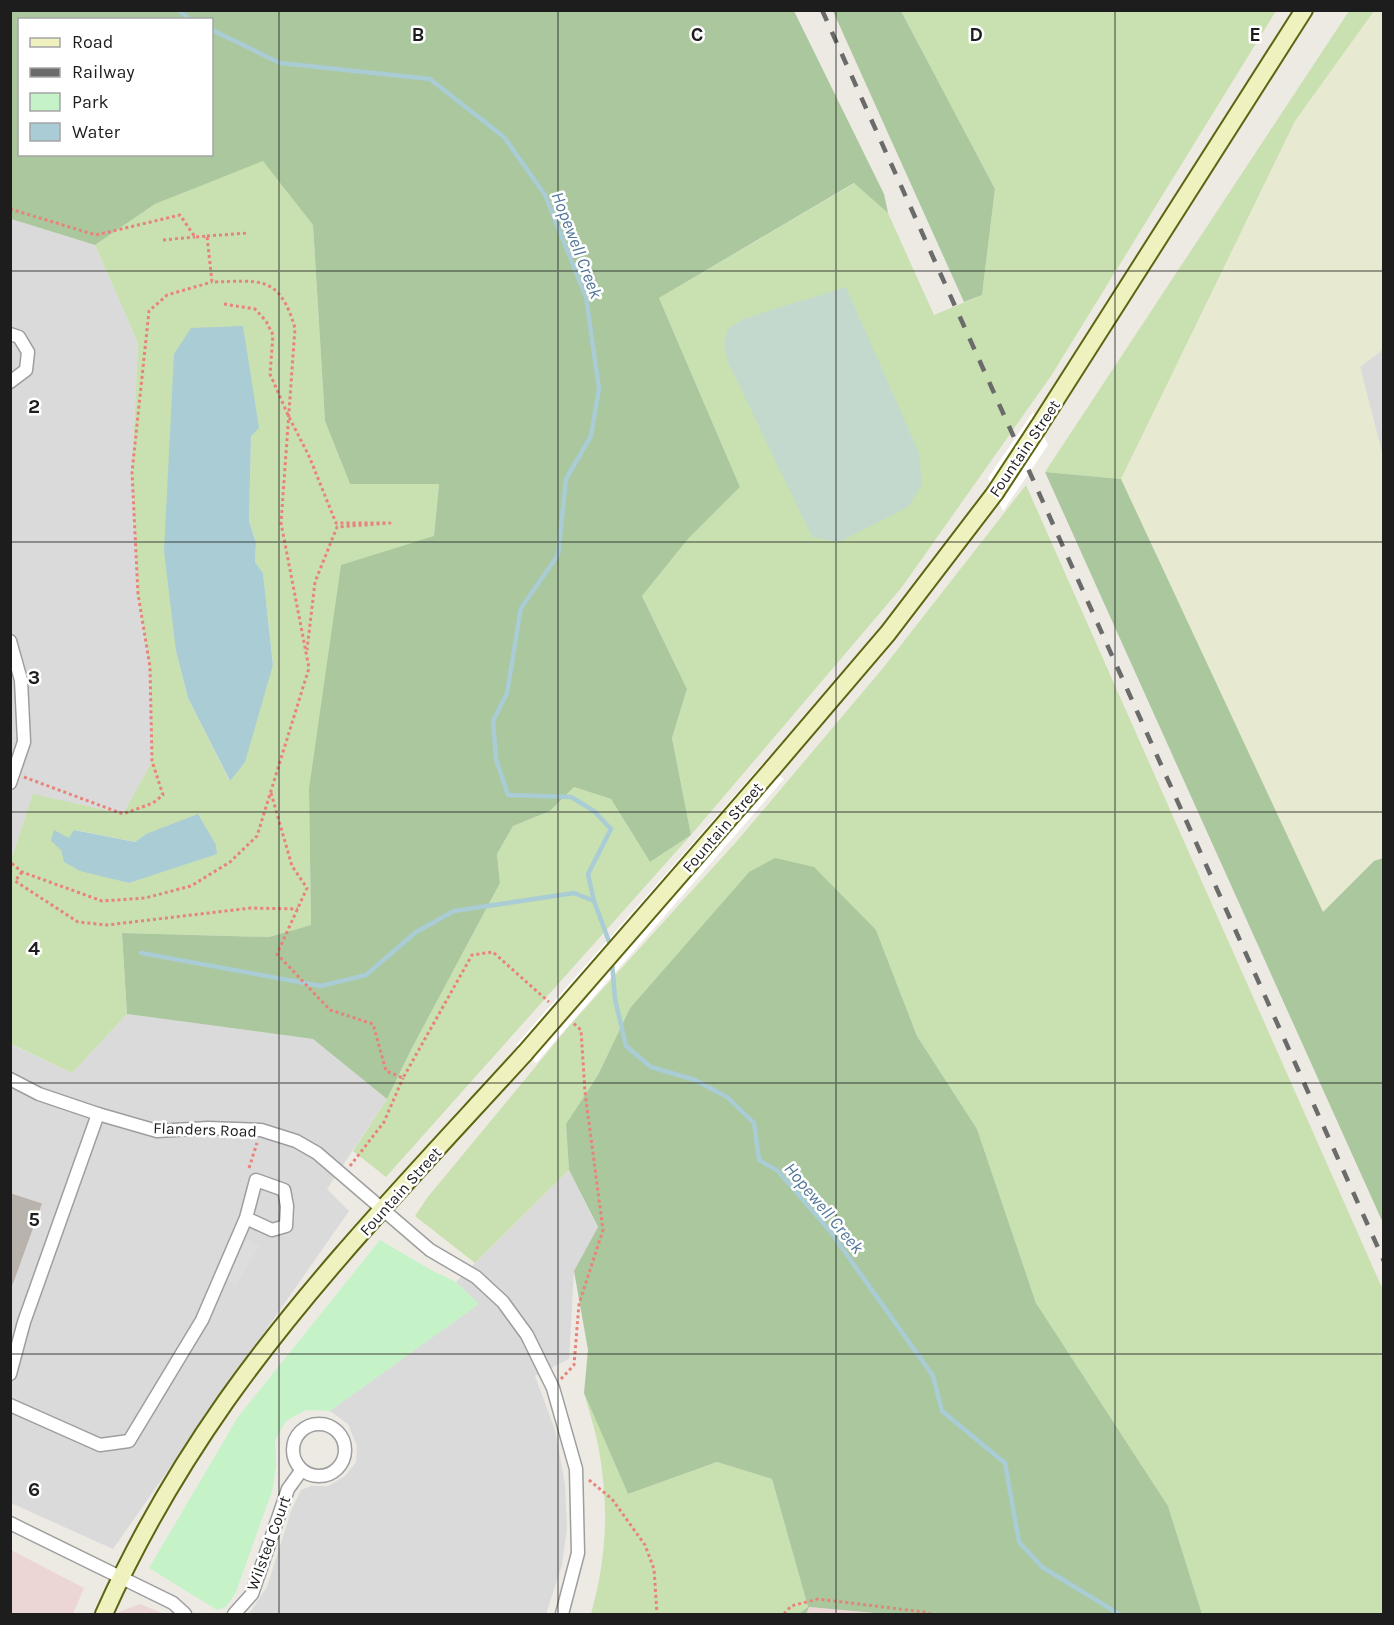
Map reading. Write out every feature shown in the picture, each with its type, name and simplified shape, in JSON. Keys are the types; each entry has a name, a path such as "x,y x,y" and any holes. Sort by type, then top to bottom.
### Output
{"main road":[{"name":"Fountain Street","path":"104,1614 120,1578 193,1450 226,1401 296,1310 383,1209 525,1053 772,769 888,633 995,494 1304,10"}],"street":[{"path":"10,334 19,337 28,352 26,370 10,382"},
{"path":"10,641 21,680 24,742 12,778"},
{"name":"Flanders Road","path":"10,1079 39,1094 157,1131 208,1128 261,1130 296,1141 317,1153 429,1251 476,1277 503,1302 527,1335 553,1388 576,1469 578,1553 562,1614"},
{"path":"10,1374 24,1322 98,1114"},
{"path":"10,1405 100,1444 129,1441 201,1320 246,1218 256,1180 284,1190 287,1206 286,1226 272,1230 246,1218"},
{"path":"309,1424 328,1424 342,1436 346,1454 337,1471 319,1478 301,1472 292,1455 295,1436 309,1424"},
{"name":"Wilsted Court","path":"234,1614 252,1594 288,1489 301,1472"},
{"path":"10,1523 173,1603 185,1614"}],"path":[{"path":"10,209 96,235 180,215 195,237"},
{"path":"163,240 248,233"},
{"path":"207,236 212,282"},
{"path":"10,862 22,872 102,901 145,898 191,886 230,862 257,836 309,668 281,523 296,328 290,309 277,291 261,281 212,282 167,295 149,311 132,472 138,594 150,667 152,761 163,795 153,803 123,814 12,778"},
{"path":"224,304 255,309 266,321 273,335 270,374 309,456 336,525 315,582 306,654"},
{"path":"336,525 390,523 336,525"},
{"path":"271,791 292,866 307,888 277,954 330,1010 374,1023 386,1071 404,1078"},
{"path":"22,872 15,881 78,922 107,925 251,908 298,909"},
{"path":"343,1176 384,1122 404,1078 472,955 493,952 554,1007"},
{"path":"553,1388 574,1365 579,1304 603,1230 585,1092 581,1030 572,1023"},
{"path":"256,1180 249,1169 261,1130"},
{"path":"576,1469 612,1499 645,1545 654,1569 657,1614"},
{"path":"784,1614 791,1606 818,1599 931,1614"}],"shaded area":[{"path":"11,219 95,245 138,343 132,472 138,594 150,667 152,761 123,814 33,795 11,860"},
{"path":"1383,349 1383,460 1360,367"},
{"path":"127,1014 313,1039 387,1099 327,1189 349,1211 113,1549 11,1503 10,1044 72,1073"},
{"path":"569,1170 598,1228 574,1271 569,1359 535,1376 555,1430 565,1484 567,1528 562,1565 546,1614 249,1614 267,1587 291,1511 301,1490 311,1486 328,1486 345,1476 356,1462 357,1446 348,1424 330,1411 478,1304 456,1282"},
{"path":"247,1239 259,1246 236,1286 224,1279"},
{"path":"11,1550 84,1588 73,1614 11,1614"},
{"path":"140,1604 164,1614 118,1614"},
{"path":"808,1607 886,1614 806,1614"}],"green space":[{"path":"10,11 794,11 884,194 888,213 854,183 659,298 740,487 688,539 642,596 687,689 672,738 691,835 650,862 611,799 574,787 550,811 513,826 497,854 500,883 387,1099 313,1039 127,1014 122,933 269,937 311,925 309,789 341,565 434,536 439,484 350,484 325,421 313,225 263,161 155,204 95,245 11,219"},
{"path":"833,11 901,11 995,189 982,295 964,302"},
{"path":"901,11 1276,11 1051,376 902,587 691,835 672,738 687,689 642,596 688,539 740,487 659,298 855,183 888,213 934,315 982,295 995,189"},
{"path":"1349,11 1374,11 1295,121 1121,479 1045,472"},
{"path":"1374,11 1383,11 1383,349 1360,367 1384,460 1383,858 1374,861 1323,912 1121,479 1295,121"},
{"path":"263,160 313,225 325,421 350,484 439,484 434,536 309,789 311,925 269,937 122,933 127,1014 72,1073 11,1044 11,860 33,794 123,814 152,761 150,667 138,594 132,472 138,343 95,245 155,204","holes":["243,326 251,436 249,521 256,543 255,562 263,573 273,664 229,780 188,698 176,651","75,830 135,842 146,834 217,853 129,883 80,870 64,862 61,850"]},
{"path":"846,287 919,453 922,485 908,507 839,542 812,537 727,360 724,342 728,329 743,319"},
{"path":"1045,472 1121,479 1323,912 1374,861 1383,858 1383,1223"},
{"path":"1026,485 1383,1290 1383,1614 1202,1614 1168,1506 1036,1303 977,1129 917,1036 876,930 749,872 630,1008 598,1075 566,1124 569,1170 475,1263 415,1216 427,1198 569,1026 737,841 883,668"},
{"path":"574,787 611,799 650,862 691,835 386,1177 353,1151 387,1099 500,883 497,854 513,826 550,811"},
{"path":"775,858 814,867 876,930 917,1036 977,1129 1036,1303 1168,1506 1202,1614 886,1614 809,1607 806,1614 798,1614 808,1607 772,1479 717,1462 628,1494 584,1393 588,1350 574,1271 598,1227 569,1170 566,1124 598,1075 630,1008 749,872"},
{"path":"380,1240 456,1282 479,1304 330,1411 306,1410 286,1421 275,1440 276,1465 273,1488 236,1592 226,1607 217,1610 149,1568 238,1417"},
{"path":"584,1393 628,1494 717,1462 772,1479 808,1607 798,1614 591,1614 603,1555 605,1517 599,1448"}],"water":[{"path":"243,326 259,428 251,436 249,521 256,543 255,562 263,573 273,665 245,762 230,781 188,698 176,651 164,551 174,354 191,328"},
{"path":"198,814 216,845 217,854 129,883 80,871 64,862 61,850 51,841 54,830 69,838 74,830 135,842 146,834"}],"pier":[{"path":"1033,412 1048,445 1003,511 988,478"},
{"path":"764,762 784,779 536,1063 516,1045"}],"building":[{"path":"10,1194 41,1204 12,1284 10,1284"}],"waterway":[{"name":"Hopewell Creek","path":"178,10 188,18"},
{"name":"Hopewell Creek","path":"213,30 280,63 430,79 504,137 545,195 586,297 599,389 591,436 566,479 558,555 521,608 507,693 493,721 496,759 508,795 571,797 594,811 611,829 588,874 594,901 611,947"},
{"path":"141,953 321,986 366,975 416,932 454,911 574,893 594,901"},
{"name":"Hopewell Creek","path":"612,962 615,999 626,1046 651,1067 695,1080 727,1097 754,1123 759,1160 778,1171 830,1231 933,1376 942,1411 1005,1463 1019,1542 1042,1567 1119,1614"}],"railway":[{"path":"822,10 1384,1261"}]}
